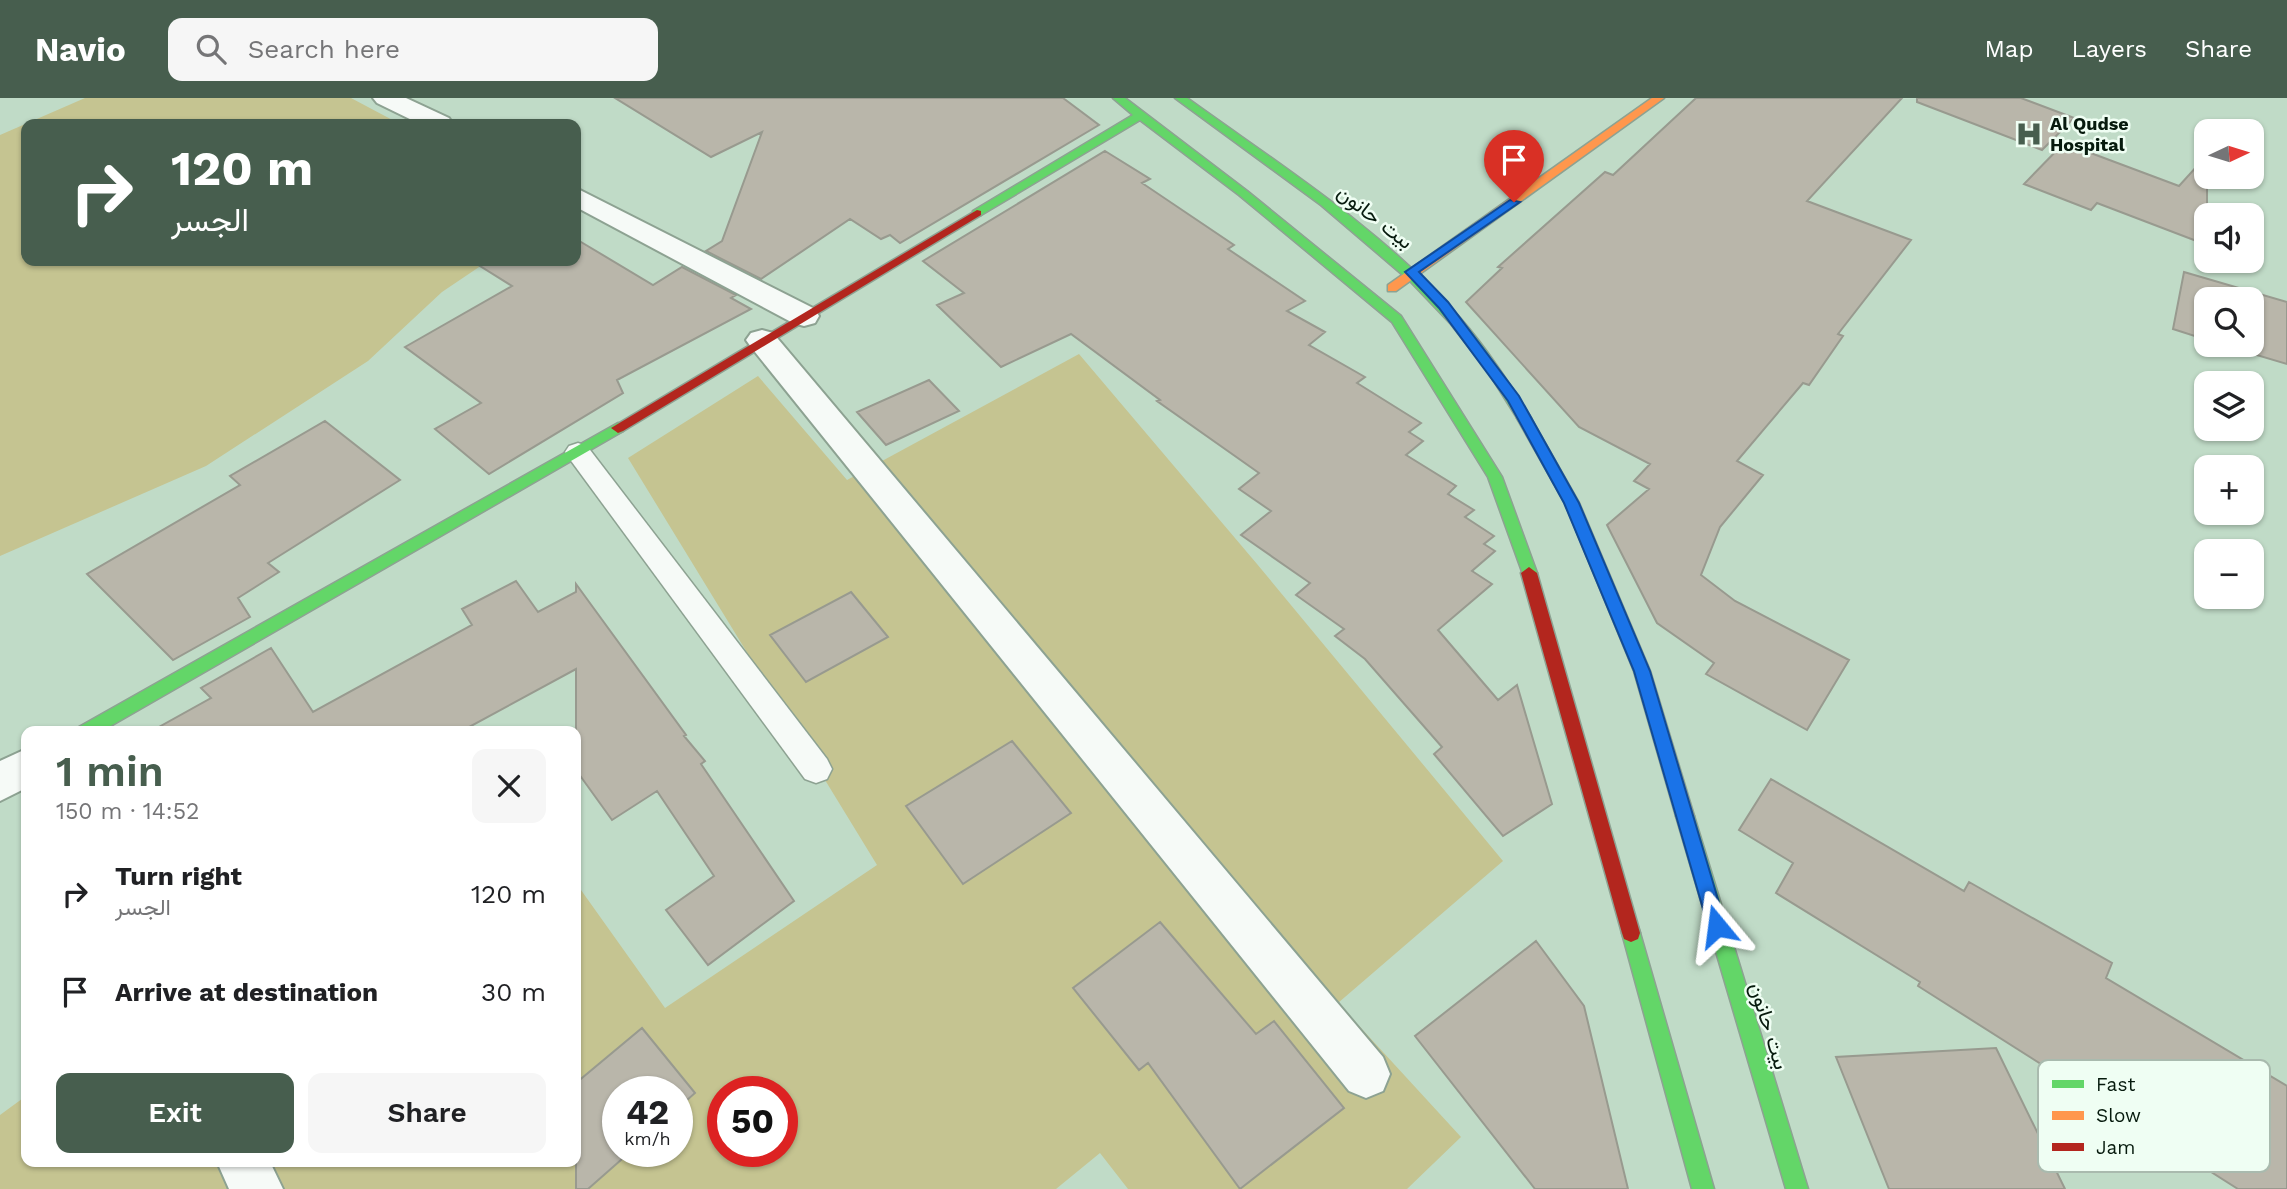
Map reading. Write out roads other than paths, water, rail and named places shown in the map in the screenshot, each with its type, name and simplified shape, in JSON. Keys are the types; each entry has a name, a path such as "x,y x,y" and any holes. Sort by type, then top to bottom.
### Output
{"main road":[{"path":"1118,98 1139,117 1243,193 1397,318 1495,477 1532,581 1703,1189"},
{"name":"بيت حانون","path":"1180,98 1359,228 1412,272 1444,305 1514,399 1572,503 1642,671 1797,1189"},
{"path":"1377,301 1412,272 1575,161 1659,98"},
{"path":"96,726 578,452 1139,117"}],"street":[{"path":"386,98 430,119"},
{"path":"581,199 804,316"},
{"path":"762,340 1367,1074"},
{"path":"245,1167 257,1189"}],"lane":[{"path":"578,452 816,769"}],"place":[{"name":"Al Qudse Hospital","path":"2029,134"}]}
